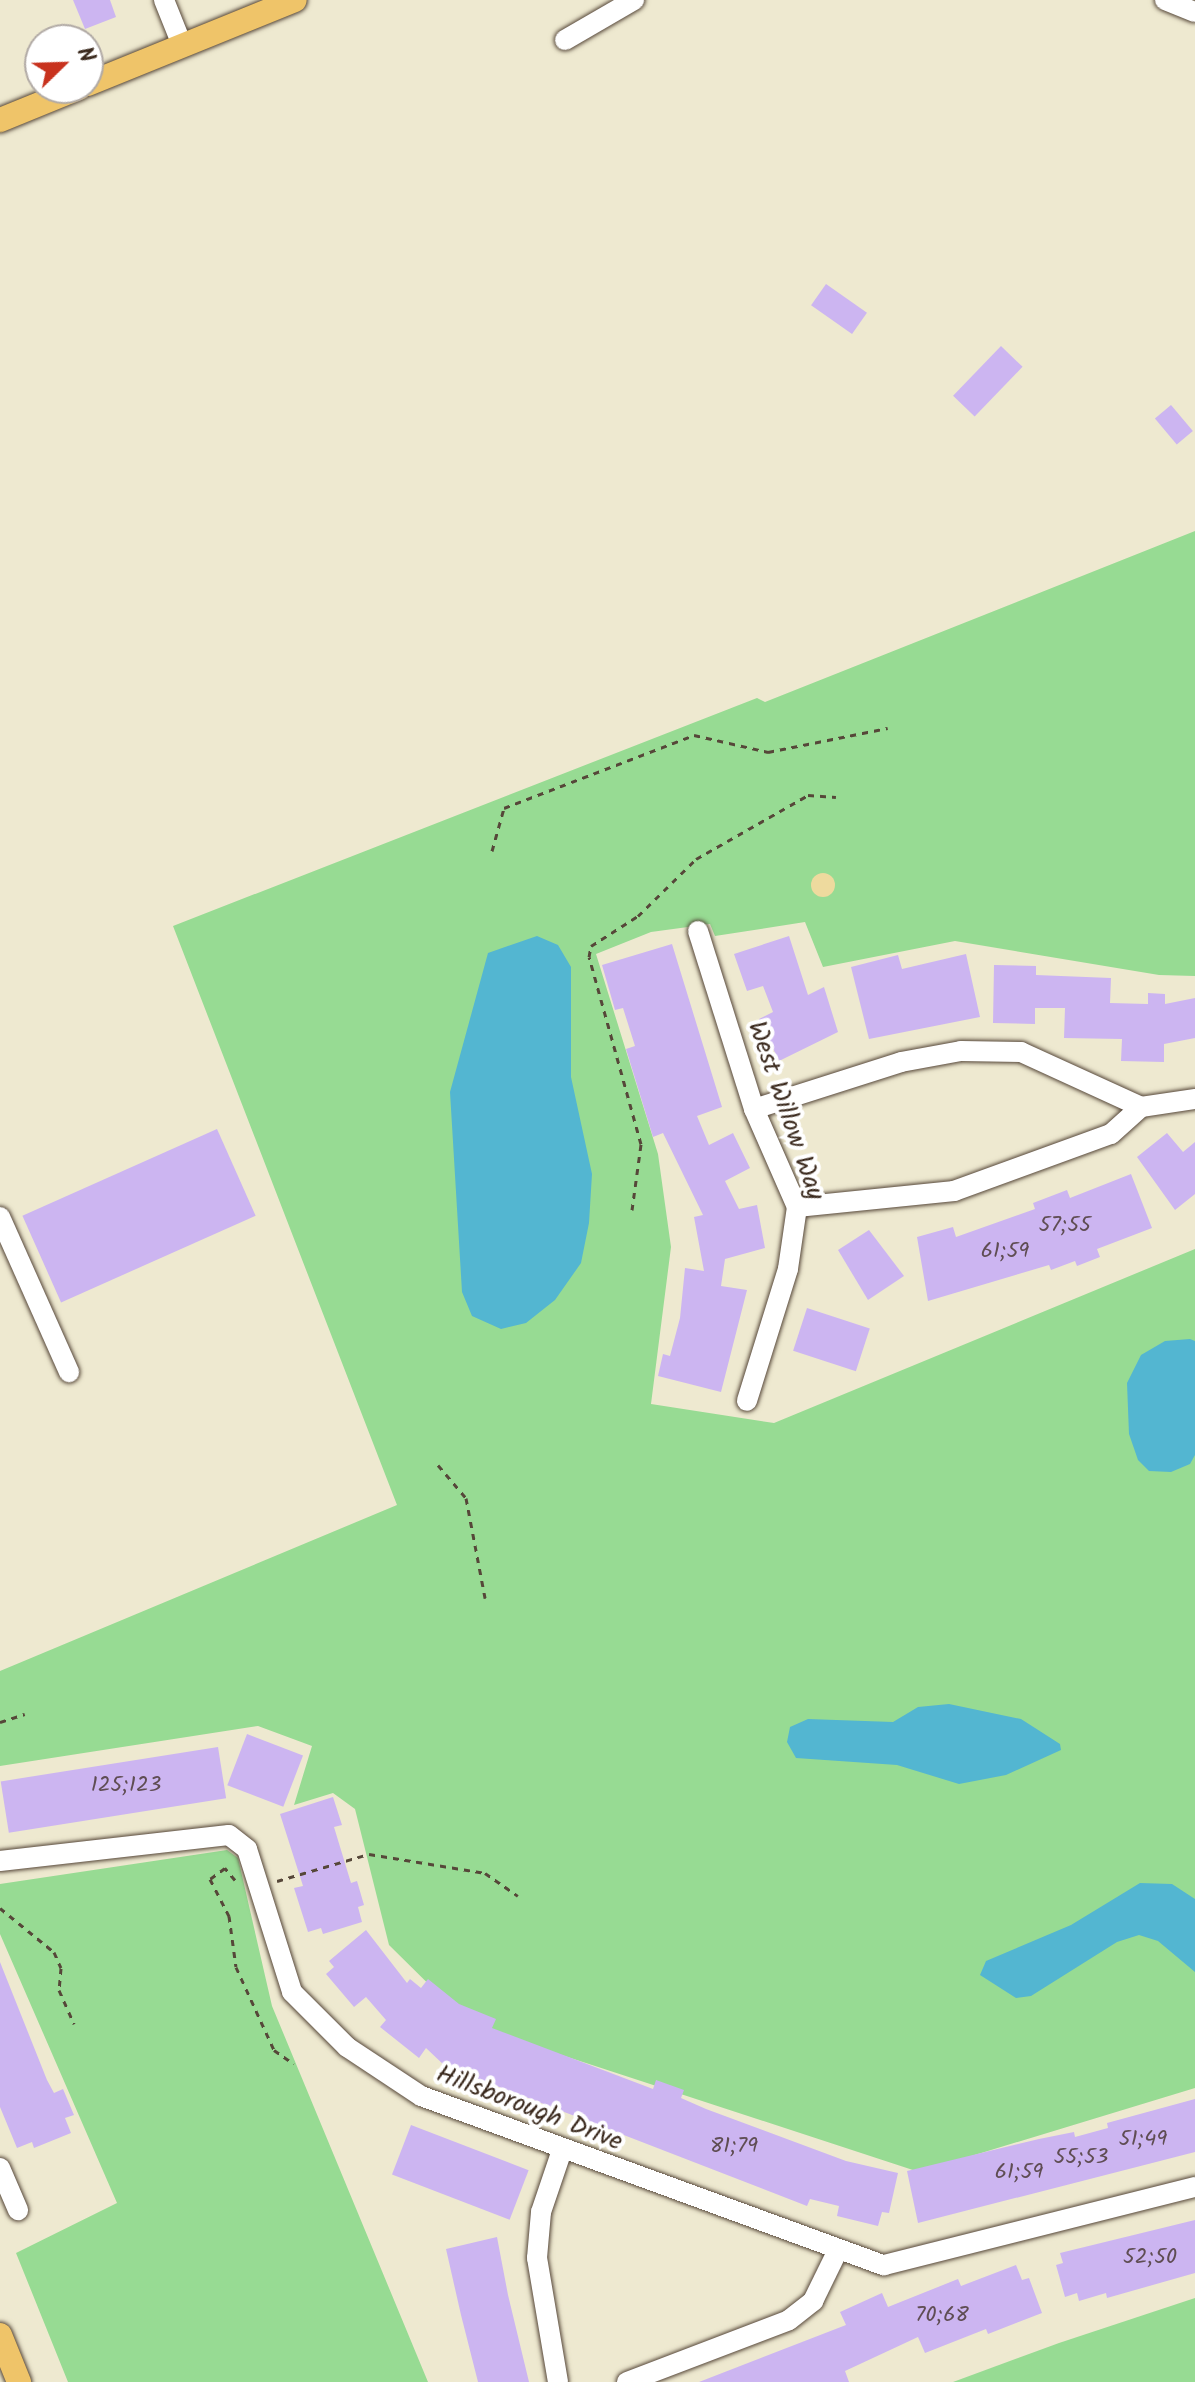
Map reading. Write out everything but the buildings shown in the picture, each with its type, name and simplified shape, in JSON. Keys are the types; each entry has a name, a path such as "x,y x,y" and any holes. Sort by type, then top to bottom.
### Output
{"main road":[{"path":"104,77 295,0"},
{"path":"0,120 40,104"},
{"path":"0,2335 19,2382"}],"street":[{"path":"164,0 182,45"},
{"path":"565,40 634,0"},
{"path":"1165,0 1195,12"},
{"name":"West Willow Way","path":"698,931 754,1109 797,1207 788,1269 747,1401"},
{"path":"754,1109 901,1062 961,1051 1021,1052 1141,1107 1195,1099"},
{"path":"797,1207 954,1191 1111,1134 1141,1107"},
{"path":"2,1226 69,1372"},
{"name":"Hillsborough Drive","path":"0,1861 229,1835 247,1849 292,1992 347,2047 421,2096 837,2252 884,2265 921,2260 1195,2187"},
{"path":"558,2382 537,2258 541,2212 562,2150"},
{"path":"0,2168 18,2210"},
{"path":"627,2382 789,2320 813,2301 837,2252"}],"path":[{"path":"492,851 504,808 694,735 768,752 888,728"},
{"path":"632,1210 641,1144 589,957 591,946 646,909 696,859 808,795 836,797"},
{"path":"438,1465 466,1498 485,1598"},
{"path":"0,1722 25,1714"},
{"path":"294,2064 274,2050 236,1967 229,1916 210,1879 225,1868 240,1891 369,1854 485,1873 518,1896"},
{"path":"0,1908 54,1952 61,1968 59,1990 74,2024"}],"green space":[{"path":"1195,531 1195,976 1159,975 955,941 823,967 805,922 715,936 710,924 651,932 596,954 658,1154 671,1247 651,1404 774,1423 1195,1249 1195,2088 919,2172 470,2025 389,1945 355,1809 333,1793 294,1805 312,1746 258,1726 0,1766 0,1671 397,1505 173,926 757,698 765,702"},
{"path":"227,1850 238,1858 272,2006 428,2382 68,2382 16,2253 117,2203 0,1934 0,1884"},
{"path":"1195,2298 1195,2382 953,2382 1059,2343"}],"sand":[{"path":"823,873 834,880 835,885 828,896 823,897 812,890 811,885 818,874"}],"water":[{"path":"537,936 558,945 571,967 571,1077 592,1174 589,1223 581,1263 555,1300 526,1323 501,1329 472,1316 462,1292 450,1092 488,953"},
{"path":"1165,1341 1195,1341 1195,1455 1190,1464 1171,1472 1149,1471 1138,1460 1129,1434 1127,1383 1141,1355"},
{"path":"949,1704 1021,1719 1060,1744 1061,1750 1006,1775 959,1784 897,1765 796,1758 787,1742 790,1727 808,1719 893,1722 918,1707"},
{"path":"1140,1883 1172,1884 1195,1899 1195,1972 1158,1941 1139,1935 1117,1942 1031,1996 1016,1998 980,1975 986,1961 1071,1925"}]}
